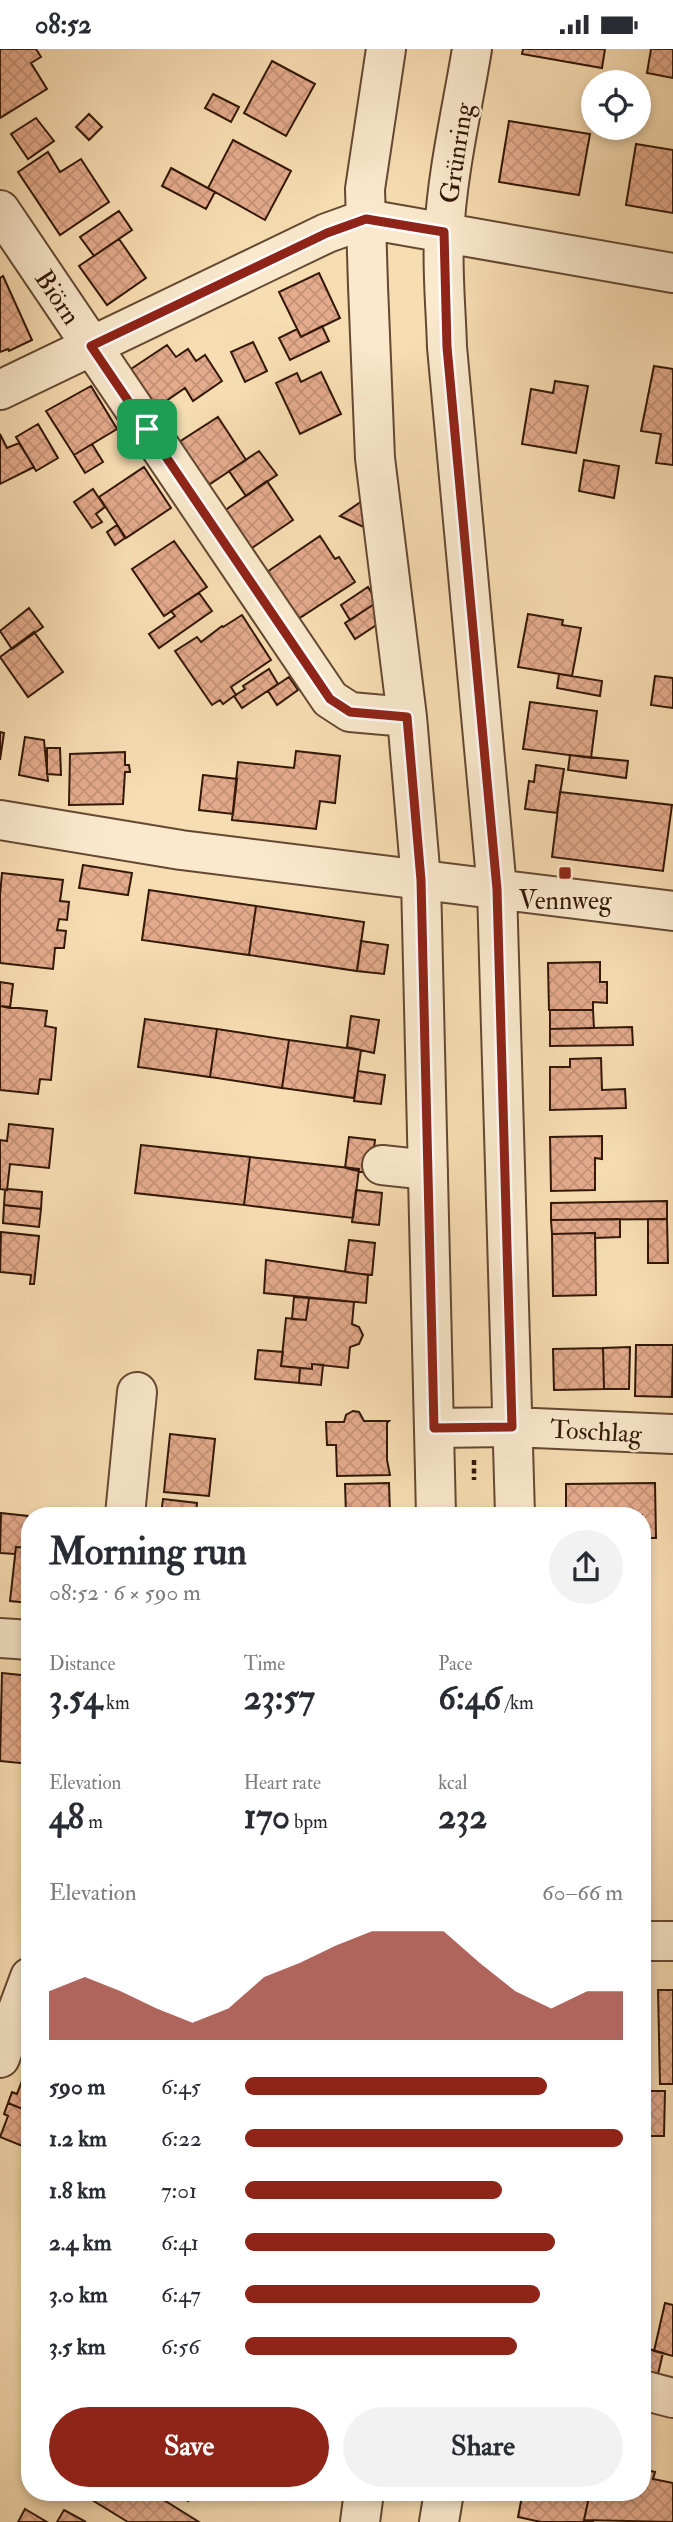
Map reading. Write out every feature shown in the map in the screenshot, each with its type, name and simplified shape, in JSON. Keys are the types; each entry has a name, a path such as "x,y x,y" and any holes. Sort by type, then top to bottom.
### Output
{"street":[{"path":"386,49 365,189 366,219 375,458 407,717 421,880 436,1507"},
{"name":"Grünring","path":"472,49 444,232 447,347 497,889 515,1507"},
{"name":"Biörn","path":"0,210 330,699 350,712 407,717"},
{"path":"0,390 327,233 366,219 673,273"},
{"path":"0,820 181,850 673,911"},
{"path":"382,1165 428,1170"},
{"path":"126,1507 137,1392"},
{"name":"Toschlag","path":"434,1428 512,1427 673,1434"},
{"path":"0,1638 21,1639"},
{"path":"651,1941 673,1941"},
{"path":"0,1974 21,1975"},
{"path":"0,2058 21,2000"},
{"path":"651,2392 673,2398"},
{"path":"360,2522 363,2501"},
{"path":"439,2522 442,2501"}],"building":[{"path":"0,49 36,49 41,57 31,63 47,89 0,118"},
{"path":"523,49 605,49 602,68 522,54"},
{"path":"651,49 673,49 673,78 651,74 651,70 648,70"},
{"path":"272,61 315,84 286,136 244,113"},
{"path":"213,94 239,107 231,122 205,108"},
{"path":"89,114 102,127 89,140 76,127"},
{"path":"36,118 54,141 28,159 11,134"},
{"path":"509,121 581,133 581,140 589,140 579,195 499,182"},
{"path":"233,140 291,171 265,220 208,188"},
{"path":"636,144 673,150 673,213 626,205"},
{"path":"48,152 60,172 81,159 109,202 60,235 18,172"},
{"path":"171,168 215,192 206,209 162,186"},
{"path":"119,211 132,230 94,256 80,237"},
{"path":"119,239 146,278 107,305 79,266"},
{"path":"319,273 340,318 301,337 279,292"},
{"path":"3,276 32,340 9,351 0,352 0,278"},
{"path":"322,326 329,341 290,360 279,338 297,329 301,337"},
{"path":"253,342 267,371 245,382 231,352"},
{"path":"167,345 176,357 188,349 196,361 205,355 222,381 193,401 185,388 156,408 131,369"},
{"path":"654,366 673,369 673,465 656,463 661,434 641,431"},
{"path":"321,372 341,414 300,434 276,383 297,373 301,382"},
{"path":"555,381 588,386 576,453 522,444 531,389 553,393"},
{"path":"91,386 117,429 74,455 46,411"},
{"path":"218,417 246,460 207,486 179,442"},
{"path":"38,424 58,458 36,471 16,437"},
{"path":"0,434 7,448 19,443 34,467 0,484"},
{"path":"92,444 103,462 85,473 74,455"},
{"path":"259,451 277,475 246,496 229,471"},
{"path":"584,460 619,466 614,498 579,491"},
{"path":"144,467 171,508 126,538 99,497"},
{"path":"267,481 293,520 249,550 224,511"},
{"path":"93,489 105,507 96,514 102,522 92,528 74,502"},
{"path":"365,499 368,529 340,516"},
{"path":"117,525 125,538 115,545 107,532"},
{"path":"320,536 335,559 339,557 355,582 295,621 264,574"},
{"path":"174,541 207,587 164,616 132,569"},
{"path":"368,587 377,602 350,620 341,605"},
{"path":"199,593 212,611 159,648 149,634 175,616 171,611"},
{"path":"379,601 381,622 355,639 345,623"},
{"path":"29,608 43,627 12,649 0,631"},
{"path":"528,614 563,620 562,625 581,628 572,676 518,667"},
{"path":"242,615 271,660 231,687 236,695 223,704 220,700 212,705 175,651 197,637 201,642"},
{"path":"34,632 63,672 28,697 0,657"},
{"path":"269,669 278,684 242,708 234,696 245,689 243,686"},
{"path":"559,674 602,681 600,696 557,688"},
{"path":"655,676 673,678 673,708 651,705"},
{"path":"289,677 298,690 277,705 268,691"},
{"path":"530,702 597,711 591,758 523,749"},
{"path":"0,732 4,733 0,760"},
{"path":"25,737 44,740 48,781 19,775"},
{"path":"47,748 60,748 61,775 47,774"},
{"path":"296,751 340,756 335,803 320,801 316,829 232,820 238,762 294,768"},
{"path":"125,752 125,765 129,765 130,772 125,772 123,804 69,805 70,754"},
{"path":"570,755 628,761 626,778 568,770"},
{"path":"536,765 564,769 557,813 525,809 529,781 534,782"},
{"path":"203,775 237,779 233,814 199,810"},
{"path":"560,792 672,805 663,871 552,857"},
{"path":"83,865 132,873 128,895 79,888"},
{"path":"2,873 63,880 60,901 69,902 67,920 59,919 57,930 66,931 64,948 55,948 53,969 0,963"},
{"path":"149,890 256,906 249,955 142,940"},
{"path":"256,906 364,922 357,971 249,955"},
{"path":"361,941 388,945 384,974 357,971"},
{"path":"600,962 600,982 607,982 607,1003 593,1002 593,1010 549,1010 548,963"},
{"path":"0,982 13,984 10,1008 0,1006"},
{"path":"0,1006 47,1011 45,1026 56,1028 51,1080 40,1079 38,1094 0,1090"},
{"path":"550,1010 593,1010 594,1028 550,1029"},
{"path":"351,1016 379,1020 374,1053 347,1047"},
{"path":"145,1019 217,1029 210,1077 138,1067"},
{"path":"632,1027 633,1045 550,1046 550,1029"},
{"path":"217,1029 289,1040 282,1088 210,1077"},
{"path":"289,1040 361,1050 354,1098 282,1088"},
{"path":"601,1058 602,1090 625,1089 626,1108 550,1110 550,1067 570,1067 570,1059"},
{"path":"358,1071 385,1075 381,1104 354,1101"},
{"path":"9,1124 53,1129 49,1168 10,1164 7,1190 0,1189 0,1140 7,1141"},
{"path":"602,1136 602,1159 595,1158 595,1190 551,1191 550,1137"},
{"path":"349,1137 375,1140 371,1174 345,1168"},
{"path":"141,1145 250,1157 244,1205 135,1193"},
{"path":"250,1157 359,1169 353,1218 244,1205"},
{"path":"5,1190 42,1192 41,1209 4,1205"},
{"path":"356,1190 382,1193 379,1225 352,1222"},
{"path":"667,1201 667,1219 551,1220 551,1203"},
{"path":"4,1205 41,1209 39,1227 3,1223"},
{"path":"620,1219 620,1237 595,1238 595,1233 552,1234 551,1220"},
{"path":"648,1219 667,1219 668,1263 648,1263"},
{"path":"1,1232 39,1236 34,1284 30,1284 31,1275 0,1272"},
{"path":"595,1233 596,1295 553,1296 552,1234"},
{"path":"349,1240 375,1243 372,1275 345,1272"},
{"path":"266,1260 368,1275 366,1303 264,1293"},
{"path":"294,1297 309,1298 306,1320 292,1319"},
{"path":"309,1298 354,1302 352,1324 359,1327 363,1335 359,1344 350,1347 348,1368 312,1364 312,1369 281,1366 286,1318 306,1320"},
{"path":"636,1345 673,1345 672,1397 635,1396"},
{"path":"630,1347 629,1389 604,1389 603,1348"},
{"path":"603,1348 604,1389 554,1390 553,1349"},
{"path":"258,1350 283,1352 281,1366 300,1368 299,1383 255,1379"},
{"path":"312,1364 323,1365 321,1385 299,1383 300,1368 312,1369"},
{"path":"353,1411 359,1412 364,1421 389,1421 387,1460 390,1475 337,1476 336,1445 327,1445 326,1422 344,1422 346,1415"},
{"path":"170,1434 215,1439 209,1496 164,1492"},
{"path":"389,1483 390,1507 346,1507 345,1484"},
{"path":"655,1483 656,1538 651,1538 651,1507 566,1507 566,1484"},
{"path":"163,1499 197,1503 197,1507 162,1507"},
{"path":"1,1513 21,1515 21,1548 16,1547 15,1554 0,1553"},
{"path":"16,1547 21,1547 21,1602 10,1601"},
{"path":"2,1673 21,1675 21,1763 0,1761"},
{"path":"658,1990 673,1990 673,2084 660,2084"},
{"path":"21,2084 21,2108 8,2103 12,2092 17,2094"},
{"path":"651,2091 665,2091 664,2136 651,2136"},
{"path":"8,2103 21,2108 21,2145 0,2137 8,2116 4,2114"},
{"path":"665,2303 673,2305 673,2356 654,2351"},
{"path":"651,2350 663,2353 658,2374 651,2372"},
{"path":"651,2471 655,2472 653,2479 673,2483 673,2522 584,2520 588,2501 651,2501"},
{"path":"94,2501 165,2501 199,2522 128,2522"},
{"path":"521,2501 588,2501 584,2520 594,2522 541,2522 518,2517"},
{"path":"25,2509 47,2522 18,2522"},
{"path":"64,2510 86,2522 57,2522"}],"place":[{"name":"Vennweg","path":"565,873"}],"route":[{"path":"366,219 444,232 447,347 497,889 512,1427 434,1428 421,880 407,717 350,712 330,699 147,429 91,346 327,233 366,219"}]}
